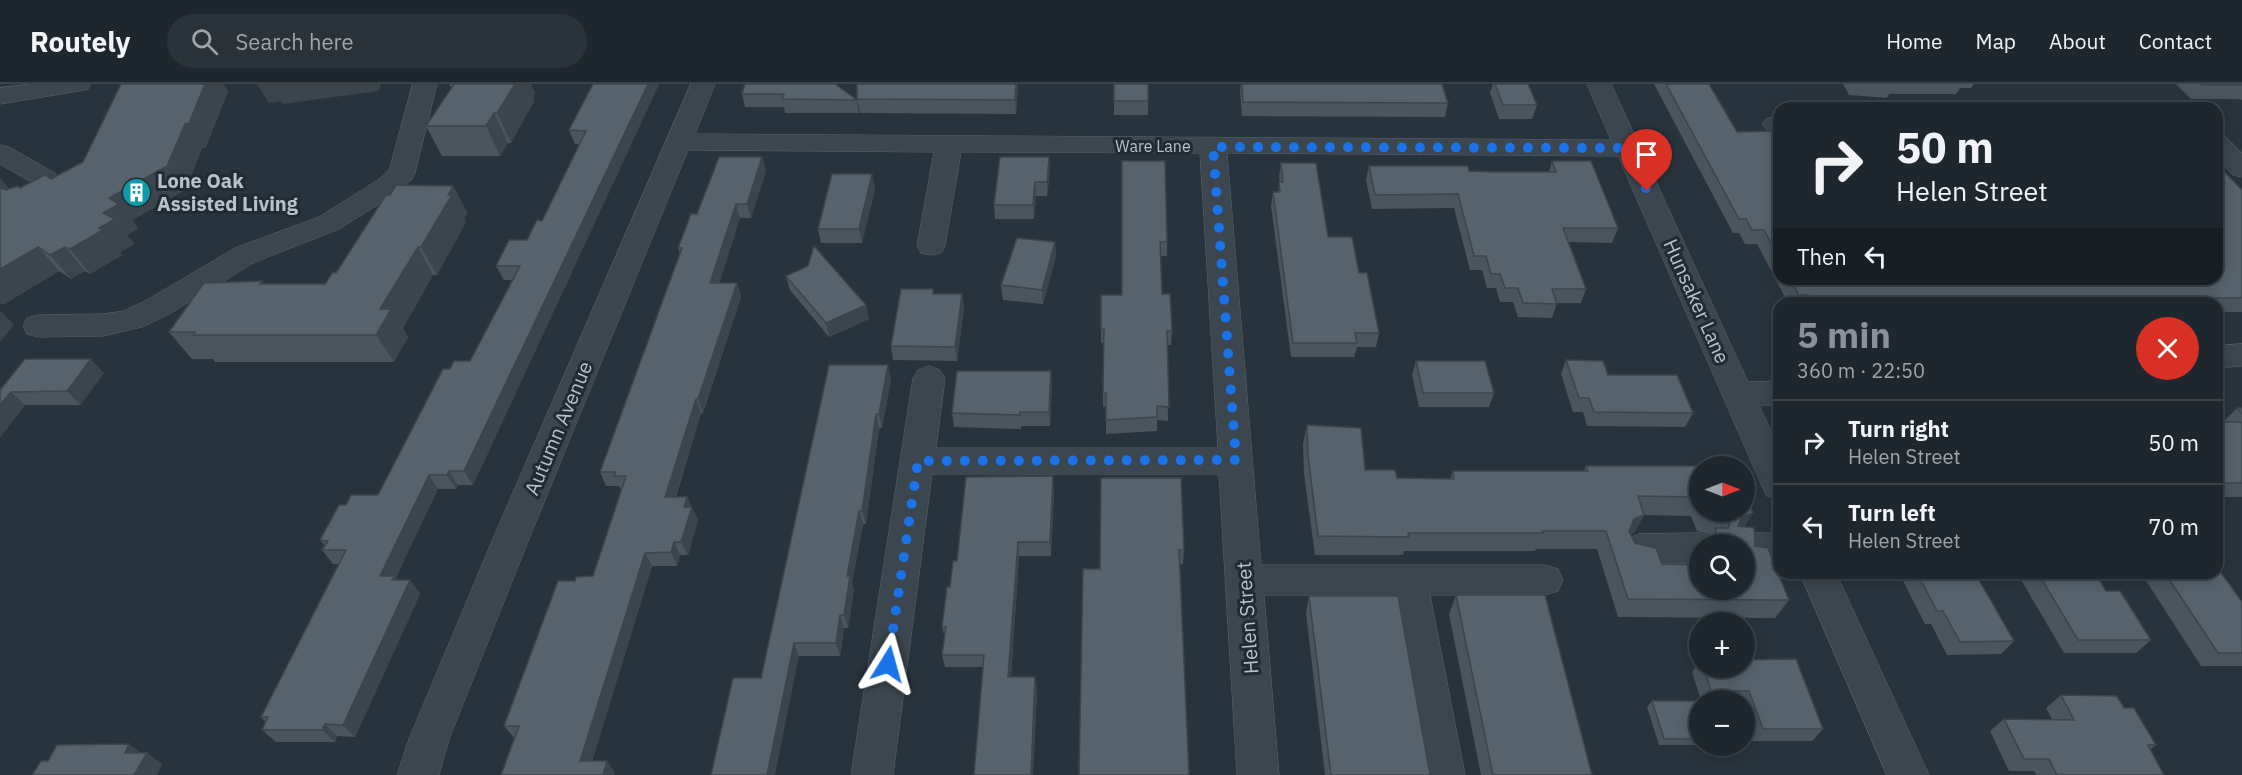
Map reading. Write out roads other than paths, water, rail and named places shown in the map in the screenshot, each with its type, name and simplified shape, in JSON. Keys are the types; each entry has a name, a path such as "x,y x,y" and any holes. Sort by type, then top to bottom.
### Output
{"street":[{"path":"0,96 79,84"},
{"path":"38,326 103,325 136,318 245,255 316,229 339,217 388,186 405,168 425,84"},
{"name":"Autumn Avenue","path":"418,775 429,739 509,544 703,84"},
{"name":"Hunsaker Lane","path":"1599,84 1773,473"},
{"path":"2223,134 2242,169"},
{"name":"Ware Lane","path":"679,142 1628,148"},
{"path":"932,246 949,144"},
{"name":"Helen Street","path":"1213,147 1258,775"},
{"path":"0,153 45,179 44,189 26,203"},
{"path":"2223,357 2242,355"},
{"path":"872,775 929,378"},
{"path":"1738,394 1773,393"},
{"path":"918,461 1236,460"},
{"path":"1639,549 1689,548"},
{"path":"1755,548 1773,548"},
{"path":"1821,579 1908,775"},
{"path":"1245,580 1545,580"},
{"path":"1409,580 1444,775"}],"place":[{"name":"Lone Oak Assisted Living","path":"136,192"}]}
